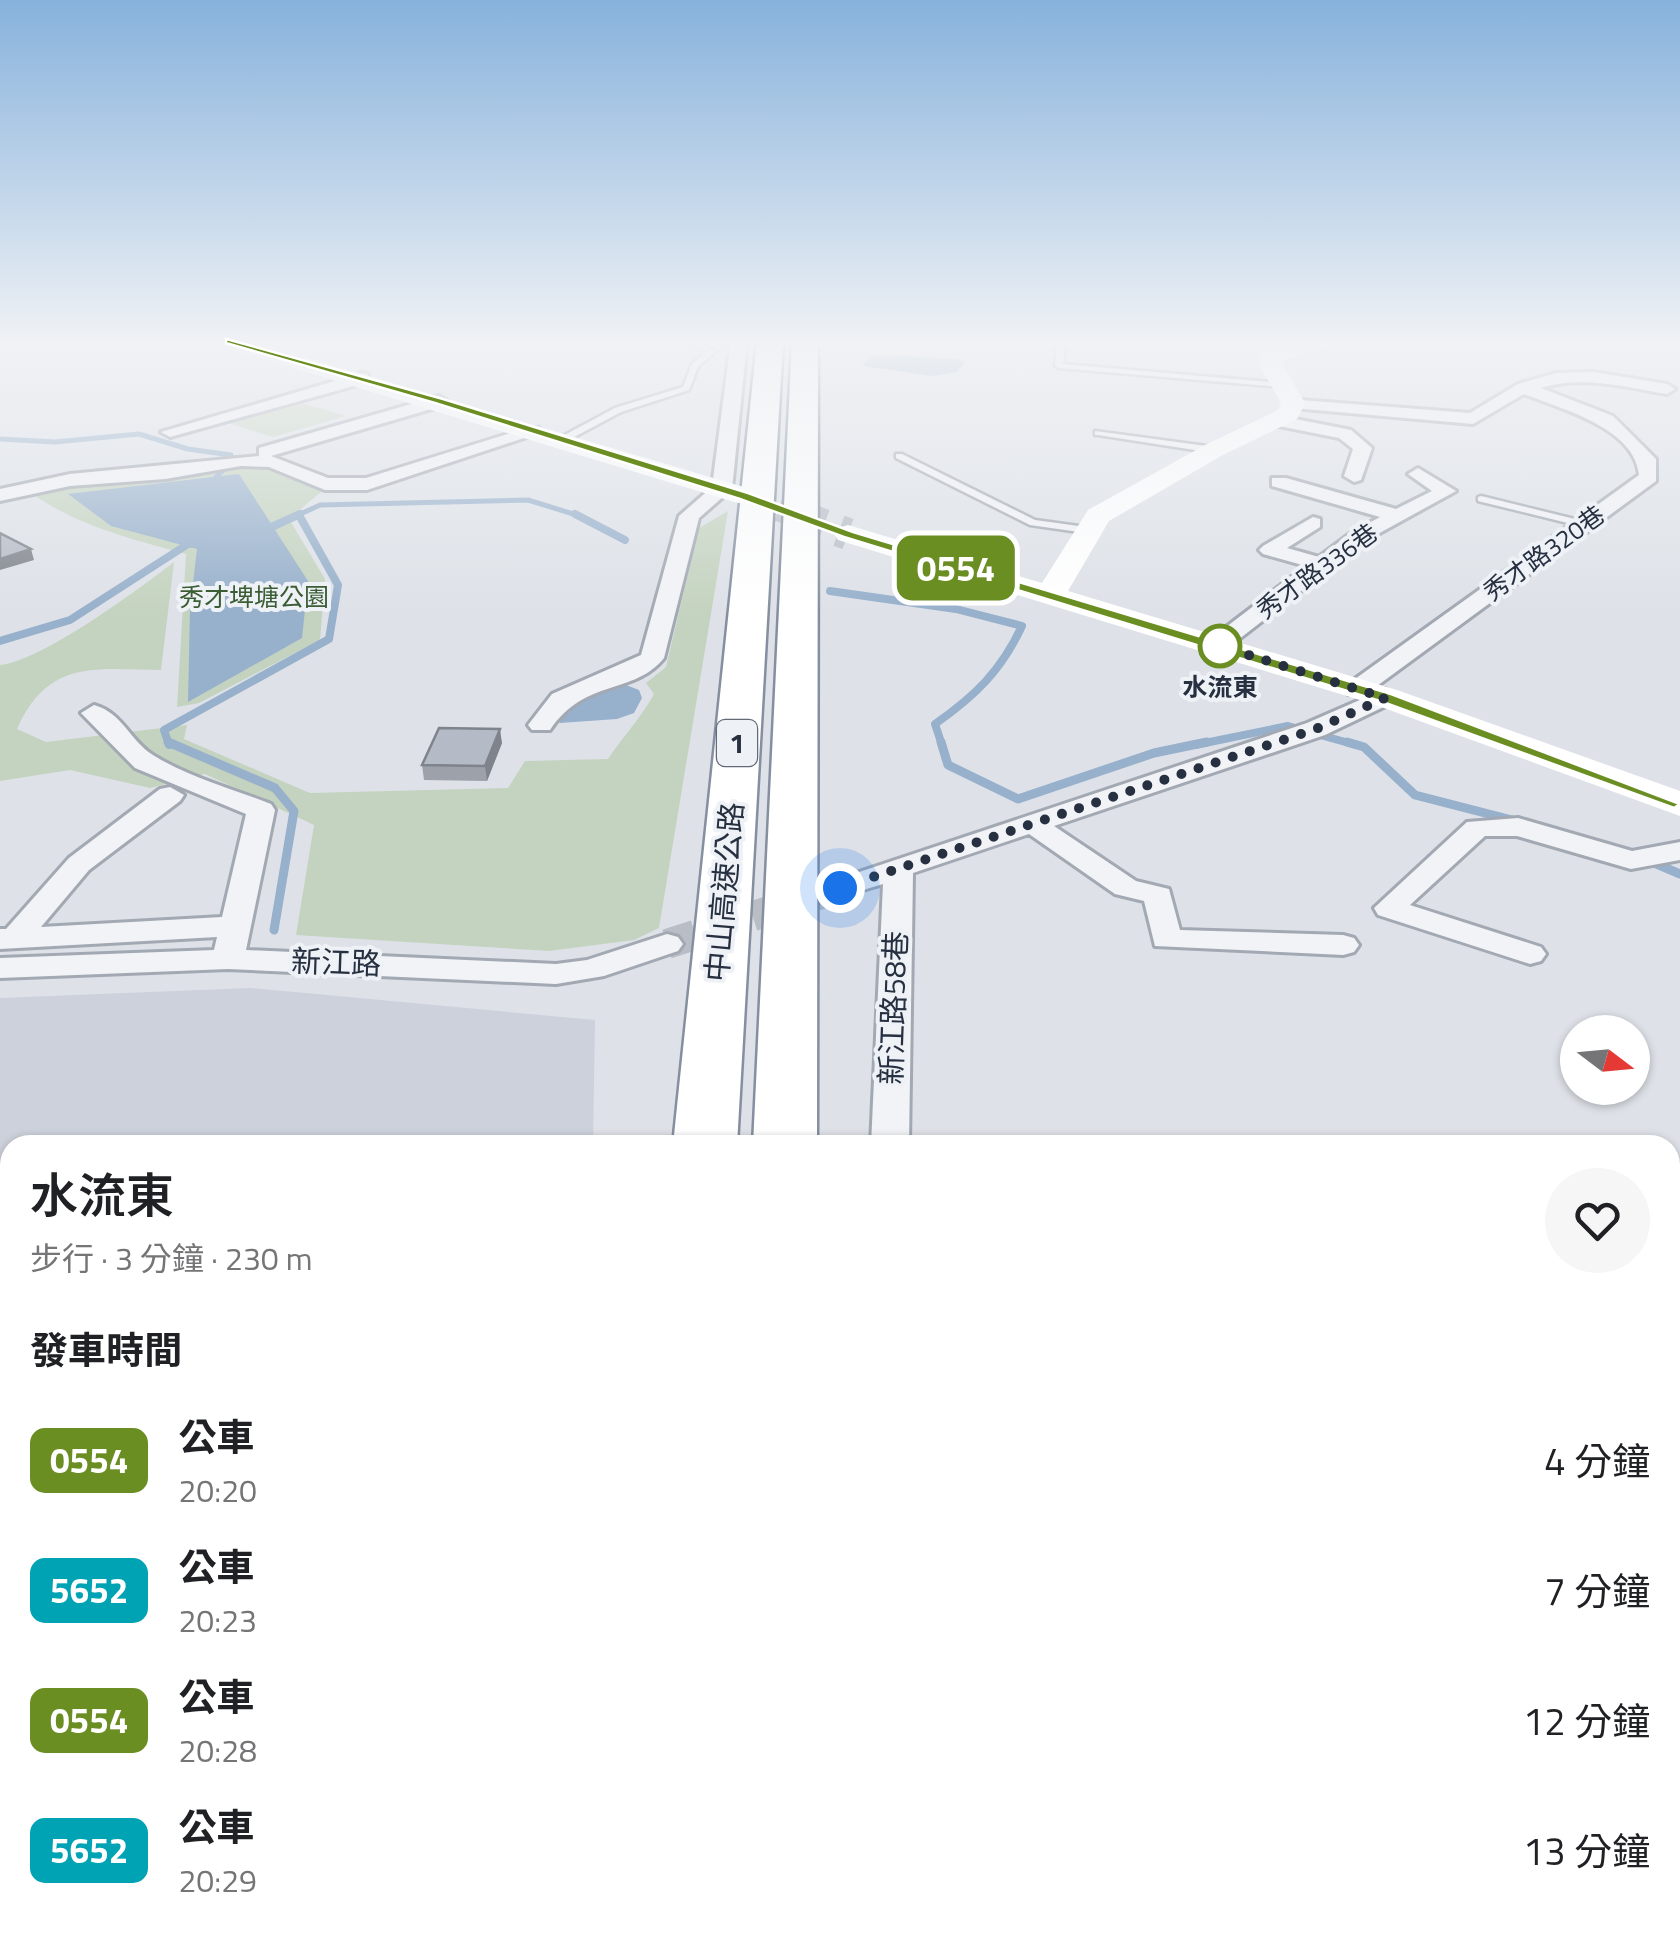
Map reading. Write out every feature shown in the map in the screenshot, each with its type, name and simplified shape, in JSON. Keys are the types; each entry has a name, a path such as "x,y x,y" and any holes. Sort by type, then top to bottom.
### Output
{"highway":[{"name":"中山高速公路","path":"706,1135 763,431"},
{"name":"中山高速公路","path":"786,1135 803,431"}],"main road":[{"path":"1050,596 1086,530 1098,516 1241,431"},
{"path":"533,432 733,493"},
{"path":"848,534 1371,694 1680,804"}],"street":[{"path":"266,452 336,431"},
{"path":"541,725 546,711 566,694 637,672 652,658 690,516 733,493 735,431"},
{"path":"1339,431 1363,448 1354,476"},
{"name":"秀才路320巷","path":"1371,694 1658,470 1619,431"},
{"path":"0,495 70,480 165,473 241,460 272,462 325,484 367,484 533,432"},
{"name":"秀才路336巷","path":"1217,645 1358,537 1446,491 1418,474"},
{"path":"1279,482 1398,516"},
{"path":"1313,523 1270,550 1322,564"},
{"path":"840,888 1306,732 1371,694"},
{"path":"94,714 120,734 126,748 145,762 261,810 228,959"},
{"path":"8,937 79,864 170,795"},
{"path":"1034,826 1126,888 1158,894 1166,939 1343,945"},
{"path":"1530,954 1389,908 1478,828 1518,827 1656,856"},
{"name":"新江路58巷","path":"890,1135 898,871"},
{"path":"8,937 237,926"},
{"name":"新江路","path":"0,968 228,959 556,974 592,969 667,944"}],"lane":[{"path":"562,440 578,431"},
{"path":"1098,433 1214,450"},
{"path":"899,456 1033,522 1086,530"},
{"path":"1481,499 1584,524"}],"shaded area":[{"path":"250,988 595,1020 593,1135 0,1135 0,998"}],"green space":[{"path":"255,431 293,431 273,437"},
{"name":"秀才埤塘公園","path":"238,465 262,467 322,491 289,519 325,579 320,640 199,703 177,707 186,554 84,522 28,491"},
{"path":"728,511 659,928 634,940 549,951 296,935 314,825 205,774 150,788 70,770 0,781 0,665 18,661 64,638 174,562 161,670 95,670 59,679 29,706 17,729 46,742 187,725 184,739 310,793 508,788 525,761 608,759 654,694 646,683 666,667 699,528"}],"water":[{"name":"秀才埤塘公園","path":"239,474 308,581 302,638 188,702 190,609 197,549 111,526 68,494"},
{"path":"626,685 639,690 642,698 634,713 617,719 560,723 555,716 588,694"}],"building":[{"path":"0,533 31,549 0,559"},
{"path":"439,728 500,729 485,766 422,765"}],"waterway":[{"path":"0,439 55,442 139,434 188,449 231,455 230,464 216,477 223,486"},
{"path":"294,517 320,505 528,500 578,515"},
{"path":"265,530 300,514"},
{"path":"168,742 164,730 329,639 338,585 299,515"},
{"path":"578,515 583,517"},
{"path":"578,515 625,540"},
{"path":"0,641 70,620 188,544 199,542"},
{"path":"830,591 956,609 1022,626 986,681 935,724 941,742"},
{"path":"1195,745 1288,726 1356,745"},
{"path":"168,742 275,788 294,811 274,930"},
{"path":"941,742 948,765 1018,799 1154,753 1207,742"},
{"path":"1347,742 1364,747 1415,795 1516,821"},
{"path":"1647,860 1680,874"}],"tunnel":[{"path":"744,496 801,517"},
{"path":"794,514 848,534"},
{"path":"667,944 840,888"}],"bus line":[{"name":"0554","path":"531,431 744,496 848,534 1385,698 1680,804"}],"place":[{"name":"水流東","path":"1220,646"}],"route":[{"path":"840,888 1316,729 1385,698 1217,645 1220,646"}]}
